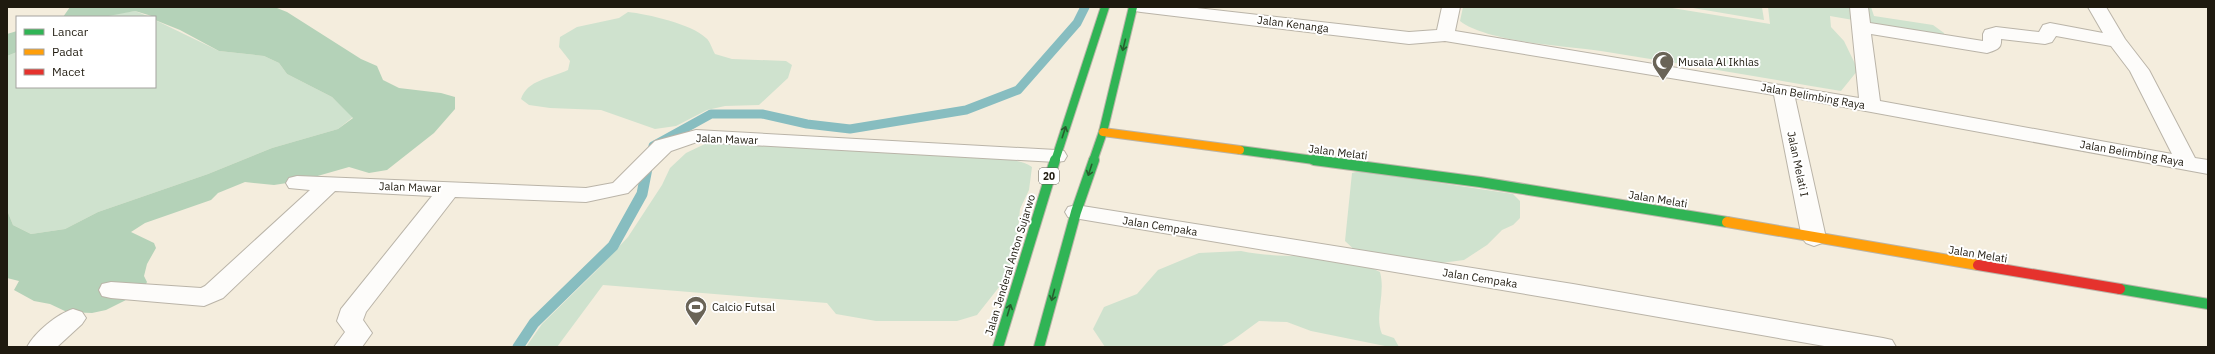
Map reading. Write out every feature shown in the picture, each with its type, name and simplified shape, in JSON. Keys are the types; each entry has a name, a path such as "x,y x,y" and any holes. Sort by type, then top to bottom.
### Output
{"main road":[{"name":"Jalan Jenderal Anton Sujarwo","path":"998,347 1056,156 1105,7"},
{"path":"1039,347 1076,212 1103,132 1133,7"},
{"name":"Jalan Melati","path":"1103,132 1480,182 2208,304"}],"street":[{"name":"Jalan Kenanga","path":"1141,7 1409,38 1445,35"},
{"path":"1445,35 1451,7"},
{"path":"1859,7 1870,105"},
{"path":"2097,7 2117,41 2139,70 2187,163"},
{"path":"1861,27 1987,47 1992,45 1992,34 1996,33 2045,38 2050,29 2117,41"},
{"name":"Jalan Belimbing Raya","path":"1445,35 1783,90 2208,166"},
{"name":"Jalan Melati I","path":"1783,90 1814,238"},
{"name":"Jalan Mawar","path":"297,183 586,195 620,188 663,146 696,136 1056,156"},
{"path":"111,290 204,297 214,292 329,185"},
{"path":"347,347 359,333 350,321 354,309 449,189"},
{"name":"Jalan Cempaka","path":"1076,212 1565,292 1884,347"},
{"path":"40,347 74,318"}],"green space":[{"path":"70,7 279,7 277,8 287,12 361,59 377,66 383,80 399,88 441,93 455,97 455,109 434,133 387,170 369,173 349,167 300,181 274,185 245,182 218,193 211,200 145,223 131,232 154,243 156,248 147,264 144,276 147,282 143,290 106,310 92,313 67,312 50,304 34,301 14,290 19,281 7,278 7,210 13,225 31,234 65,229 98,212 208,174 272,148 338,129 353,118 332,97 287,74 279,63 264,56 219,51 180,30 156,20 156,16 135,11 108,16 64,16"},
{"path":"1463,7 1666,7 1770,24 1768,7 1871,7 1874,16 1933,25 1944,33 1945,41 1859,21 1830,16 1831,27 1844,41 1858,70 1841,91 1601,51 1528,42 1488,34 1472,28 1460,21"},
{"path":"1687,7 1762,7 1764,20"},
{"path":"135,11 148,16 104,16"},
{"path":"628,12 669,20 691,28 707,39 715,54 732,59 786,61 792,65 788,78 759,105 725,106 707,110 676,126 655,129 601,110 550,108 529,105 521,99 528,88 540,80 568,70 570,61 559,47 560,37 577,27 619,18"},
{"path":"156,20 219,51 264,56 279,63 287,74 332,97 353,117 338,129 272,148 208,174 98,212 65,229 31,234 13,225 7,210 7,56 16,52 16,88 156,88"},
{"path":"16,31 16,52 7,56 7,34"},
{"path":"709,142 912,152 1014,160 1026,164 1032,167 1029,190 1020,209 1018,231 1007,277 977,315 957,321 876,321 836,314 827,303 603,285 557,347 526,347 542,324 628,237 662,185 670,168 686,153"},
{"path":"1360,171 1513,194 1520,201 1520,218 1513,225 1502,230 1487,245 1464,260 1441,263 1359,254 1345,241 1352,173"},
{"path":"1241,251 1258,254 1347,260 1380,272 1382,289 1379,312 1380,327 1382,334 1394,338 1399,347 1385,346 1311,331 1287,322 1259,321 1233,340 1220,347 1105,347 1093,329 1104,307 1137,294 1158,270 1199,253"}],"waterway":[{"path":"653,146 711,114 762,114 807,124 850,129 966,110 1018,90 1077,23 1085,7"},
{"path":"518,347 534,323 613,246 642,194 648,163"}],"traffic: fast":[{"path":"998,347 1056,156 1105,7"},
{"path":"1039,347 1076,212 1103,132 1133,7"},
{"path":"1240,150 1480,182 1727,222"},
{"path":"2120,289 2208,304"}],"traffic: slow":[{"path":"1103,132 1240,150"},
{"path":"1727,222 1978,265"}],"traffic: jam":[{"path":"1978,265 2120,289"}],"place":[{"name":"Musala Al Ikhlas","path":"1663,82"},
{"name":"Calcio Futsal","path":"696,326"}]}
